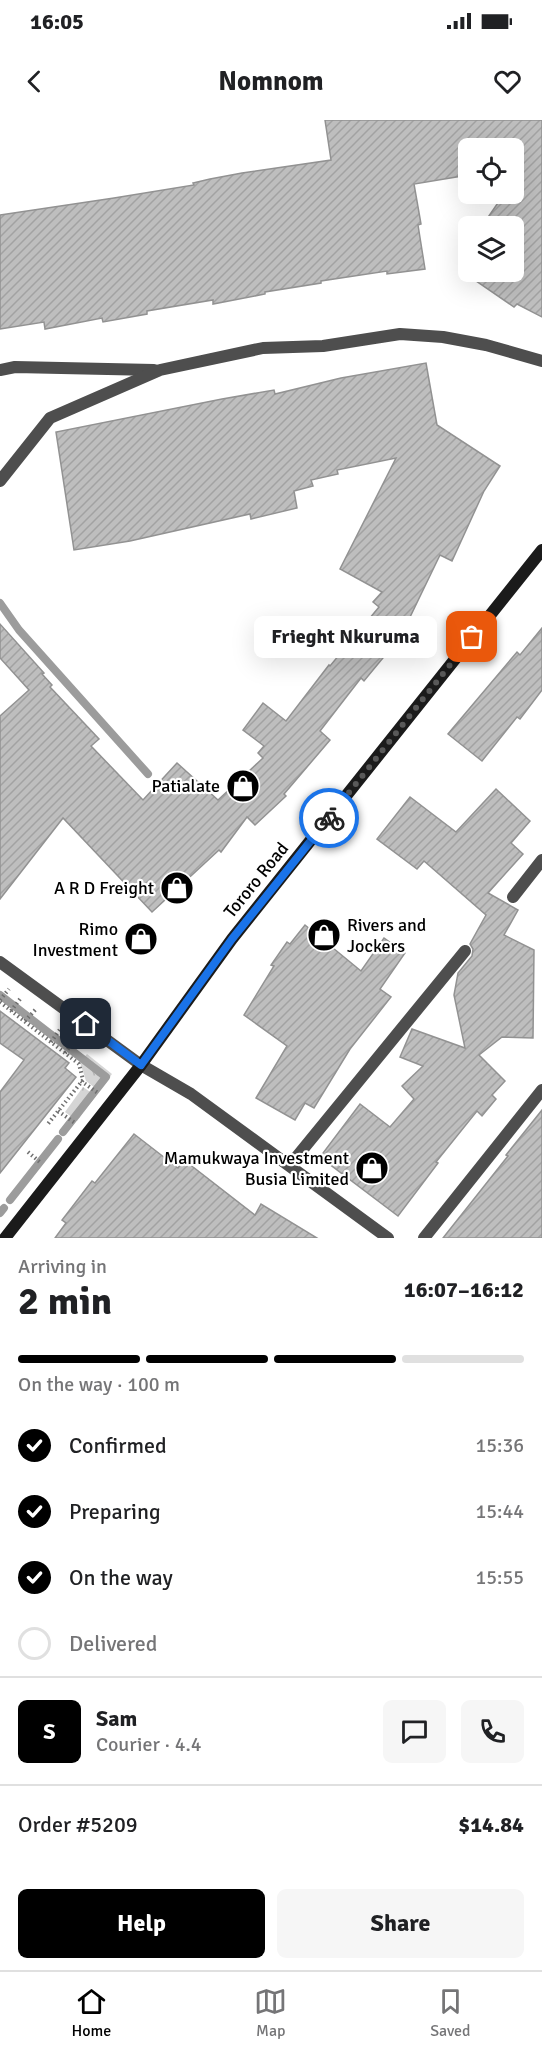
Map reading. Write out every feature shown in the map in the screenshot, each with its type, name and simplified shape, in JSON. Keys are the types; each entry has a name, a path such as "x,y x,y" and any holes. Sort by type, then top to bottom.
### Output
{"main road":[{"name":"Tororo Road","path":"5,1238 141,1065 232,939 542,550"}],"street":[{"path":"0,481 50,418 160,370 263,348 323,346 399,334 443,337 486,345 542,361"},
{"path":"0,370 15,367 160,370"},
{"path":"513,897 542,860"},
{"path":"290,1164 465,951"},
{"path":"0,962 141,1065 191,1094 290,1164 388,1238"},
{"path":"424,1238 542,1090"}],"path":[{"path":"5,993 0,1001 79,1064 83,1080 47,1125"},
{"path":"11,1011 18,1003"},
{"path":"25,1021 33,1013"},
{"path":"51,1042 56,1035"},
{"path":"65,1053 71,1044"},
{"path":"81,1081 92,1089"},
{"path":"58,1111 68,1118"},
{"path":"28,1152 37,1160"}],"green space":[{"path":"87,1054 112,1074 99,1091 86,1081 80,1062"},
{"path":"83,1087 96,1096 77,1121 65,1112"}],"building":[{"path":"325,120 542,120 542,317 517,304 514,307 478,282 524,282 524,216 489,216 497,204 524,204 524,138 458,138 458,177 414,184 421,224 418,225 425,269 387,274 387,271 321,281 321,283 265,292 265,294 213,304 213,300 147,311 147,314 103,322 102,318 45,329 44,322 0,329 0,215 194,185 193,183 242,173 331,160"},
{"path":"426,363 437,425 500,466 484,491 452,561 440,555 410,617 396,632 401,636 364,681 361,678 320,731 330,740 284,794 286,796 255,825 247,817 221,852 219,850 152,912 63,818 0,899 0,716 29,690 0,658 0,624 44,673 42,674 52,685 50,687 99,739 91,746 143,800 177,763 218,800 263,758 258,753 264,746 243,730 263,703 286,721 329,665 379,607 373,602 382,592 340,569 396,458 337,470 338,474 311,480 313,486 294,491 297,508 251,519 250,514 130,541 74,550 56,432 222,399 274,390 275,394 341,378"},
{"path":"542,628 542,690 520,719 517,717 482,761 448,734 517,652 520,655"},
{"path":"496,789 530,821 511,843 523,854 488,893 518,910 504,935 534,950 533,1038 502,1037 479,1055 505,1081 492,1095 496,1099 482,1116 477,1111 436,1162 438,1163 398,1216 320,1157 360,1104 390,1127 414,1099 402,1086 423,1066 400,1057 412,1029 465,1048 454,995 458,973 472,956 473,949 470,944 486,915 424,861 417,869 377,839 410,797 456,832"},
{"path":"305,925 361,971 384,938 405,953 380,989 391,997 350,1049 314,1108 305,1103 295,1120 256,1098 287,1046 244,1015 274,966 271,965 287,942 290,944"},
{"path":"0,1011 69,1063 65,1068 76,1077 0,1173 0,1092 24,1060 0,1043"},
{"path":"542,1110 542,1238 443,1238 508,1156 506,1155"},
{"path":"134,1134 178,1168 184,1160 255,1215 261,1204 317,1238 55,1238 66,1223 62,1220 92,1181 95,1183"}],"waterway":[{"path":"0,603 19,630 148,774"},
{"path":"0,995 106,1077 63,1132"},
{"path":"10,1200 58,1139"},
{"path":"0,1213 4,1208"}],"way so far":[{"path":"329,818 472,637"}],"place":[{"name":"Frieght Nkuruma","path":"472,637"},
{"name":"Patialate","path":"243,786"},
{"name":"A R D Freight","path":"177,888"},
{"name":"Rivers and Jockers","path":"324,935"},
{"name":"Rimo Investment","path":"141,939"},
{"name":"Mamukwaya Investment Busia Limited","path":"372,1168"}],"route":[{"path":"86,1024 141,1065 232,939 329,818"}]}
